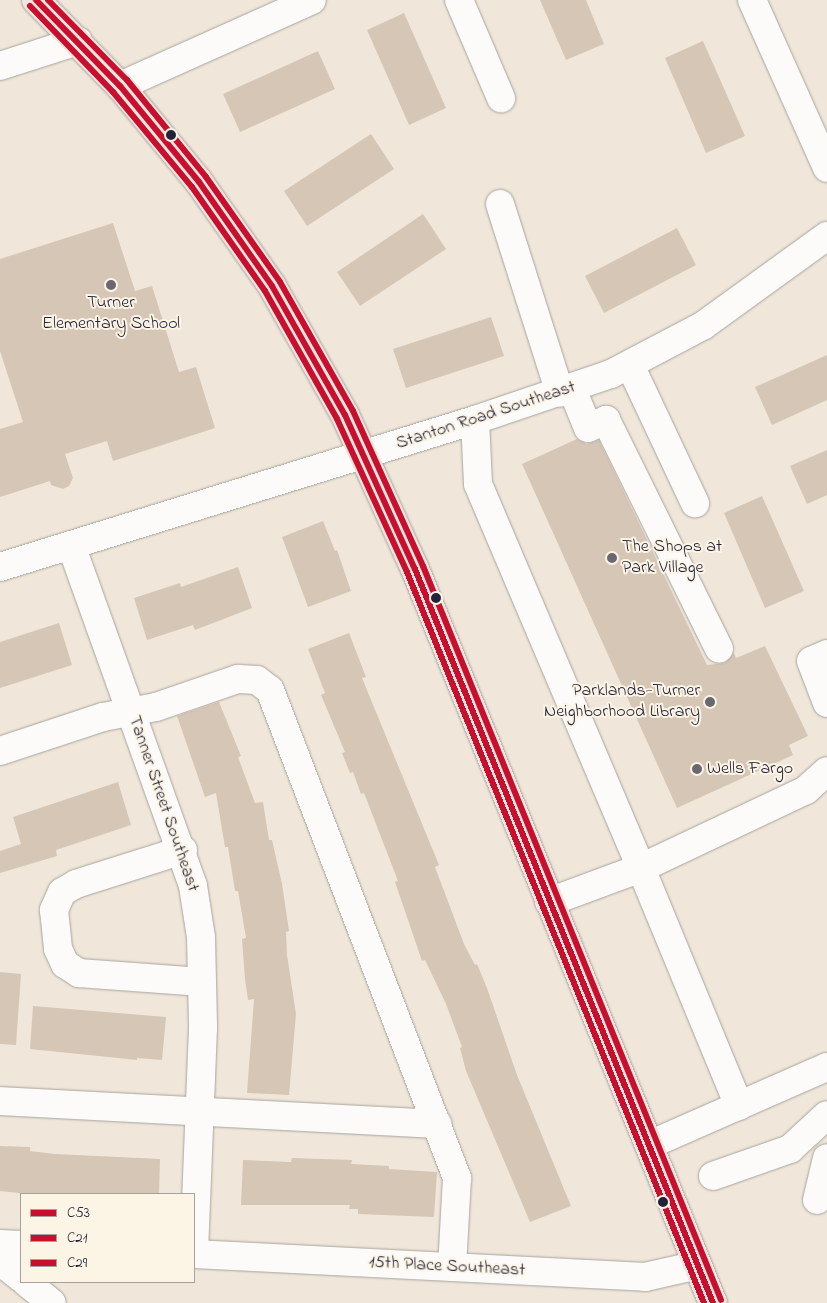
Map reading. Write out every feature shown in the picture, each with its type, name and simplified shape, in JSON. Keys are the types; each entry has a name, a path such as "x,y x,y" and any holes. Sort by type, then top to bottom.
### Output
{"main road":[{"path":"36,0 120,86 199,182 272,286 341,407 361,455 415,569 713,1303"}],"street":[{"path":"120,86 312,0"},
{"path":"459,0 501,98"},
{"path":"752,0 827,168"},
{"path":"0,66 78,41"},
{"path":"500,204 566,391 588,428 606,420 719,649"},
{"name":"Stanton Road Southeast","path":"0,567 566,391 630,366 722,314 827,236"},
{"path":"630,366 696,503"},
{"path":"474,420 478,484 641,868 739,1106"},
{"name":"Tanner Street Southeast","path":"71,545 182,850 193,886 201,936 202,982 200,1110 195,1229"},
{"path":"827,654 812,661 827,703"},
{"path":"0,751 103,717 156,707 238,679 257,680 270,690 457,1178 452,1268"},
{"path":"549,902 641,868 806,790 827,771"},
{"path":"182,850 76,884 62,892 54,910 58,950 66,964 79,973 202,982"},
{"path":"649,1145 827,1066"},
{"path":"0,1102 200,1110 437,1124"},
{"path":"713,1176 790,1149 827,1115"},
{"path":"817,1200 827,1158"},
{"path":"0,1244 20,1245"},
{"name":"15th Place Southeast","path":"195,1253 645,1277 698,1266"},
{"path":"0,1261 20,1277"},
{"path":"27,1283 52,1303"}],"building":[{"path":"540,0 586,0 604,44 566,60"},
{"path":"404,13 446,108 409,125 367,30"},
{"path":"703,41 745,136 706,153 665,58"},
{"path":"318,51 335,89 240,132 223,94"},
{"path":"371,134 394,169 307,226 284,191"},
{"path":"423,214 446,249 360,306 337,272"},
{"path":"113,223 135,291 152,286 179,372 196,367 215,428 113,461 107,441 65,454 73,478 69,486 63,489 51,485 50,481 0,497 0,429 23,422 0,351 0,259"},
{"path":"677,228 696,265 604,313 585,276"},
{"path":"491,317 504,356 406,388 393,349"},
{"path":"827,355 827,400 772,425 755,387"},
{"path":"577,439 587,444 599,440 707,665 725,663 734,653 736,658 765,646 808,736 789,745 793,755 677,808 522,464"},
{"path":"827,450 827,495 807,504 790,466"},
{"path":"762,496 804,591 765,608 724,513"},
{"path":"323,521 335,551 337,550 351,591 308,607 282,537"},
{"path":"238,567 252,608 195,630 193,625 147,640 134,598 180,583 181,587"},
{"path":"59,623 72,665 0,688 0,642"},
{"path":"349,633 366,677 362,678 439,865 435,867 464,944 475,965 477,964 487,988 517,1075 571,1206 530,1222 466,1071 460,1048 462,1047 446,1004 425,960 422,961 395,882 398,881 364,793 361,794 353,772 350,773 342,753 345,752 321,695 325,693 308,649"},
{"path":"219,702 241,756 238,757 255,803 263,802 269,840 272,840 282,884 289,931 286,932 287,955 296,1014 289,1095 247,1093 254,999 248,1000 242,939 246,938 238,891 235,891 228,847 225,847 216,793 205,797 177,716"},
{"path":"118,782 131,825 56,850 57,856 0,873 0,851 21,844 13,817"},
{"path":"0,972 21,974 16,1045 0,1044"},
{"path":"33,1006 166,1017 162,1060 137,1058 137,1060 30,1049"},
{"path":"0,1146 30,1147 30,1151 55,1154 160,1159 159,1193 20,1193 0,1191"},
{"path":"292,1158 352,1160 351,1164 389,1166 389,1169 437,1172 434,1217 358,1214 358,1209 349,1209 350,1205 241,1205 243,1160 291,1162"}],"transit line":[{"name":"C53","path":"36,0 120,86 199,182 272,286 345,415 415,569 713,1303"},
{"name":"C29","path":"48,0 127,80 206,177 280,282 353,411 423,566 721,1300"},
{"name":"C21","path":"30,6 113,92 192,187 265,291 337,419 407,572 704,1303"}],"place":[{"name":"Turner Elementary School","path":"111,285"},
{"name":"The Shops at Park Village","path":"612,558"},
{"name":"Parklands-Turner Neighborhood Library","path":"710,702"},
{"name":"Wells Fargo","path":"697,769"}]}
